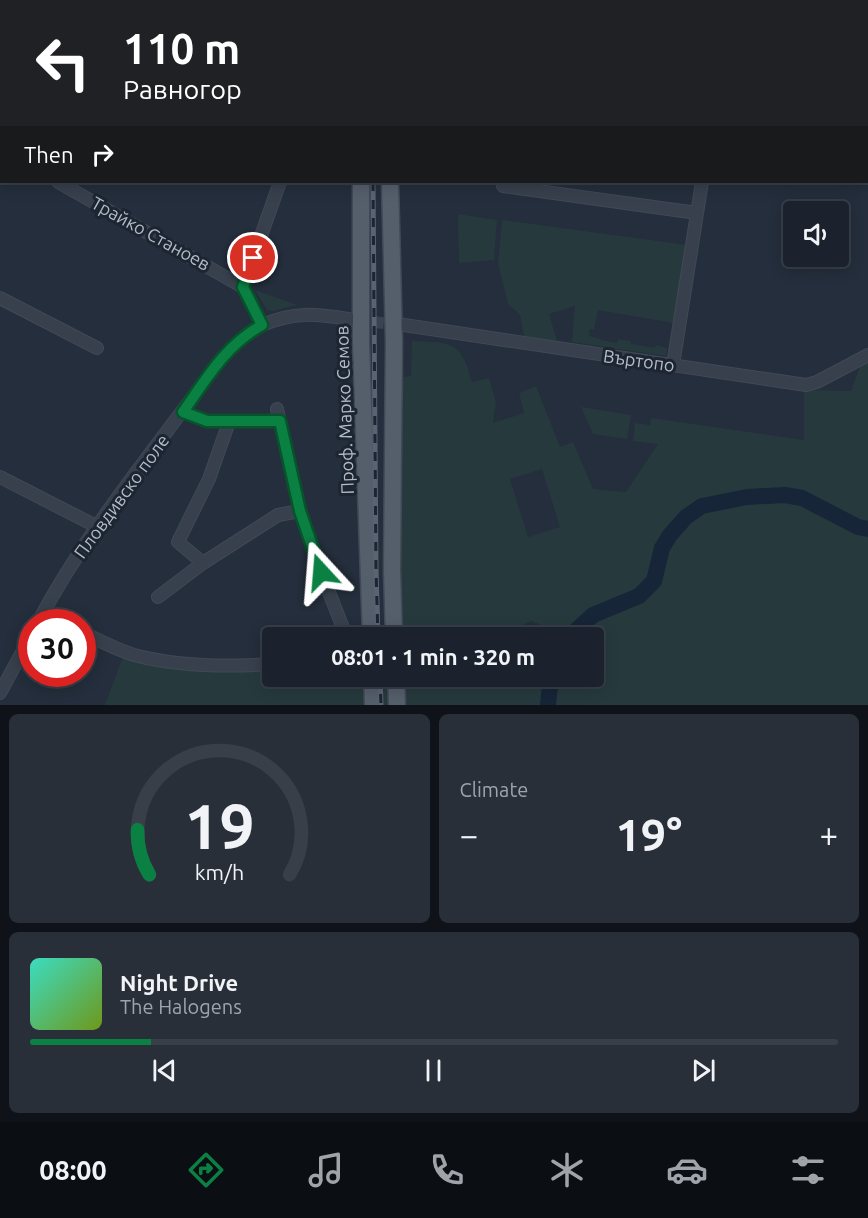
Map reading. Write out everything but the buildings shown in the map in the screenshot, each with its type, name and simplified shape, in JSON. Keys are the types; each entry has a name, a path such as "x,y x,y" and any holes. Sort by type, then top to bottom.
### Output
{"main road":[{"name":"Проф. Марко Семов","path":"361,183 361,342 371,627"},
{"path":"390,183 394,342 394,627"},
{"path":"372,687 373,705"},
{"path":"396,687 397,705"}],"street":[{"name":"Трайко Станоев","path":"60,183 243,287"},
{"path":"262,325 243,287 280,183"},
{"path":"504,183 503,186 697,213"},
{"path":"673,364 702,183"},
{"path":"0,298 97,348"},
{"name":"Пловдивско поле","path":"45,609 67,569 96,526 231,347 245,335 274,320 304,314 349,320"},
{"name":"Въртопо","path":"404,325 806,385 817,382 868,355"},
{"path":"183,412 197,419 229,422 279,415 300,511 343,627"},
{"path":"203,562 178,542 210,479 229,422"},
{"path":"0,477 96,526"},
{"path":"158,597 203,562 278,515 300,511"},
{"path":"96,639 139,656 227,667 262,665"},
{"path":"0,693 18,660"}],"green space":[{"path":"458,214 497,220 494,260 459,263"},
{"path":"502,220 687,245 673,323 598,310 594,329 590,329 589,336 601,340 617,343 618,339 631,341 631,344 667,348 666,356 572,342 575,306 549,314 557,341 524,336 520,315 508,304 498,264"},
{"path":"255,290 297,305 272,311 267,310"},
{"path":"412,341 437,342 453,347 464,358 472,382 489,378 496,402 493,423 524,413 519,393 536,386 560,447 573,442 593,489 626,492 658,444 633,441 635,423 650,425 651,418 804,440 804,390 851,391 862,361 868,358 868,705 105,705 123,656 262,667 262,687 604,687 604,627 547,627 531,621 518,627 403,627 400,524 403,377 411,376","holes":["542,469 560,527 528,537 510,479"]},
{"path":"581,407 631,415 627,439 593,434"}],"waterway":[{"name":"Въртопо","path":"580,627 593,615 639,596 654,581 662,548 670,535 686,517 702,506 747,497 785,495 802,498 858,527 868,529"},
{"name":"Въртопо","path":"548,705 550,687"}],"tunnel":[{"path":"354,320 402,325"}],"railway":[{"path":"373,183 378,627"},
{"path":"380,687 381,705"}],"route":[{"path":"253,258 243,287 262,325 231,347 183,412 207,421 280,421 300,511 321,572"}]}
